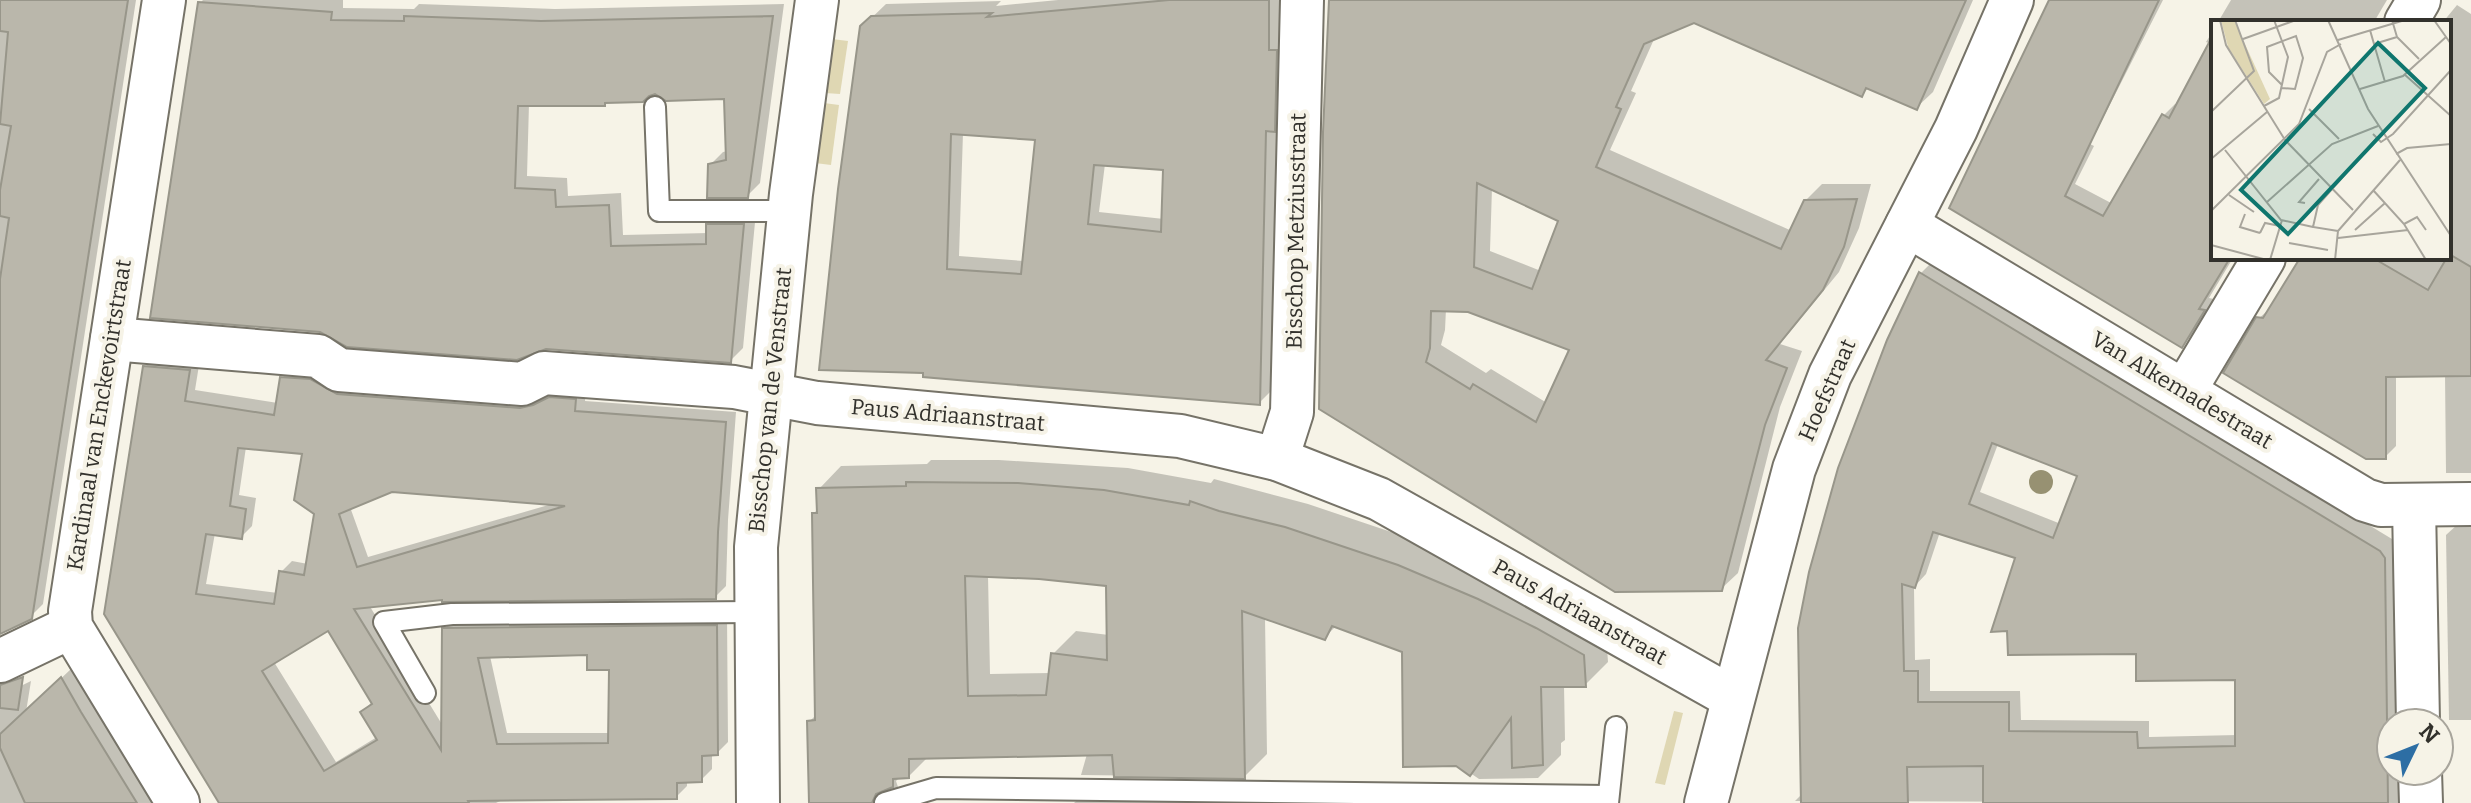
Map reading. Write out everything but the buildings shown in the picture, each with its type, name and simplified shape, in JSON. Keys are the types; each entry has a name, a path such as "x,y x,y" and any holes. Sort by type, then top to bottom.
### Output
{"street":[{"name":"Kardinaal van Enckevoirtstraat","path":"71,627 71,590 164,0"},
{"name":"Bisschop van de Venstraat","path":"758,803 756,547 789,211 817,0"},
{"name":"Bisschop Metziusstraat","path":"1277,459 1292,412 1302,0"},
{"name":"Hoefstraat","path":"1706,803 1794,469 1830,375 1956,129 2012,0"},
{"path":"2407,20 2419,0"},
{"name":"Van Alkemadestraat","path":"1907,225 2365,500 2381,505 2471,504"},
{"path":"2185,390 2263,260"},
{"name":"Paus Adriaanstraat","path":"112,339 318,356 339,370 522,384 544,373 734,387 817,403 1180,436 1277,459 1379,499 1733,698"},
{"path":"2414,505 2418,707"},
{"path":"2,654 71,627 178,803"}],"lane":[{"path":"655,107 659,211 789,211"},
{"path":"425,693 384,622 452,614 756,612"},
{"path":"885,803 936,788 1608,800 1616,727"}],"shaded area":[{"path":"832,39 848,41 840,94 825,93"},
{"path":"824,103 839,105 831,165 815,163"},
{"path":"1674,711 1683,713 1665,785 1655,783"}]}
